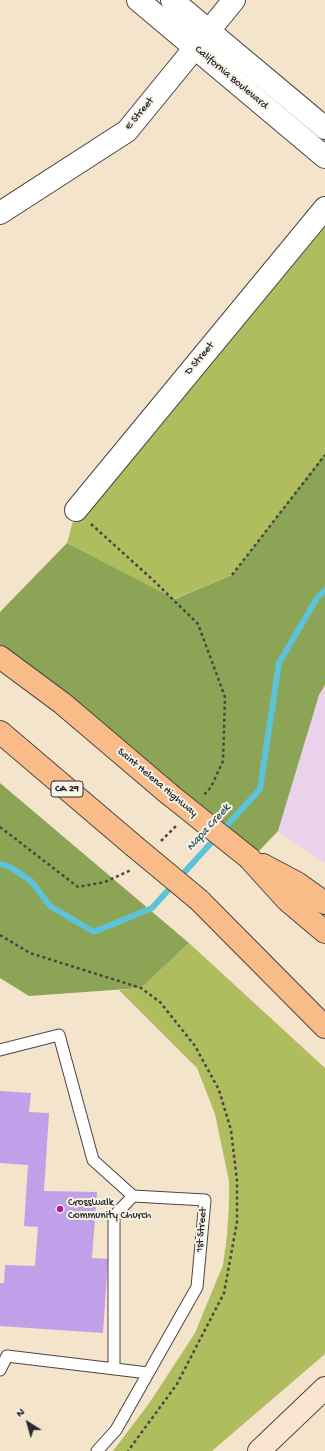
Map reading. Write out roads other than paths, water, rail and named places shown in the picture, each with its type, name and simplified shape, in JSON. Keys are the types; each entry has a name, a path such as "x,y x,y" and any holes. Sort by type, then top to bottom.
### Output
{"highway":[{"name":"Saint Helena Highway","path":"0,657 62,703 169,794 249,858 287,900 325,932"},
{"name":"CA 29","path":"0,732 134,856 199,900 325,1005"},
{"path":"249,858 297,883 325,903"},
{"path":"199,900 325,1027"}],"main road":[{"path":"259,1451 325,1388"}],"street":[{"name":"California Boulevard","path":"138,0 325,157"},
{"name":"California Boulevard","path":"172,0 325,128"},
{"name":"E Street","path":"0,212 127,131 194,47 234,0"},
{"name":"D Street","path":"76,510 325,208"}],"lane":[{"path":"0,1050 59,1035 93,1160 133,1196 114,1216 114,1369"},
{"name":"1st Street","path":"97,1451 116,1430 197,1287 205,1200 133,1196"},
{"path":"0,1370 7,1356 148,1372"}],"waterway":[{"name":"Napa Creek","path":"0,864 10,867 31,881 50,906 94,932 152,908 260,789 279,663 317,598 325,590"}],"place":[{"name":"Crosswalk Community Church","path":"60,1209"}]}
